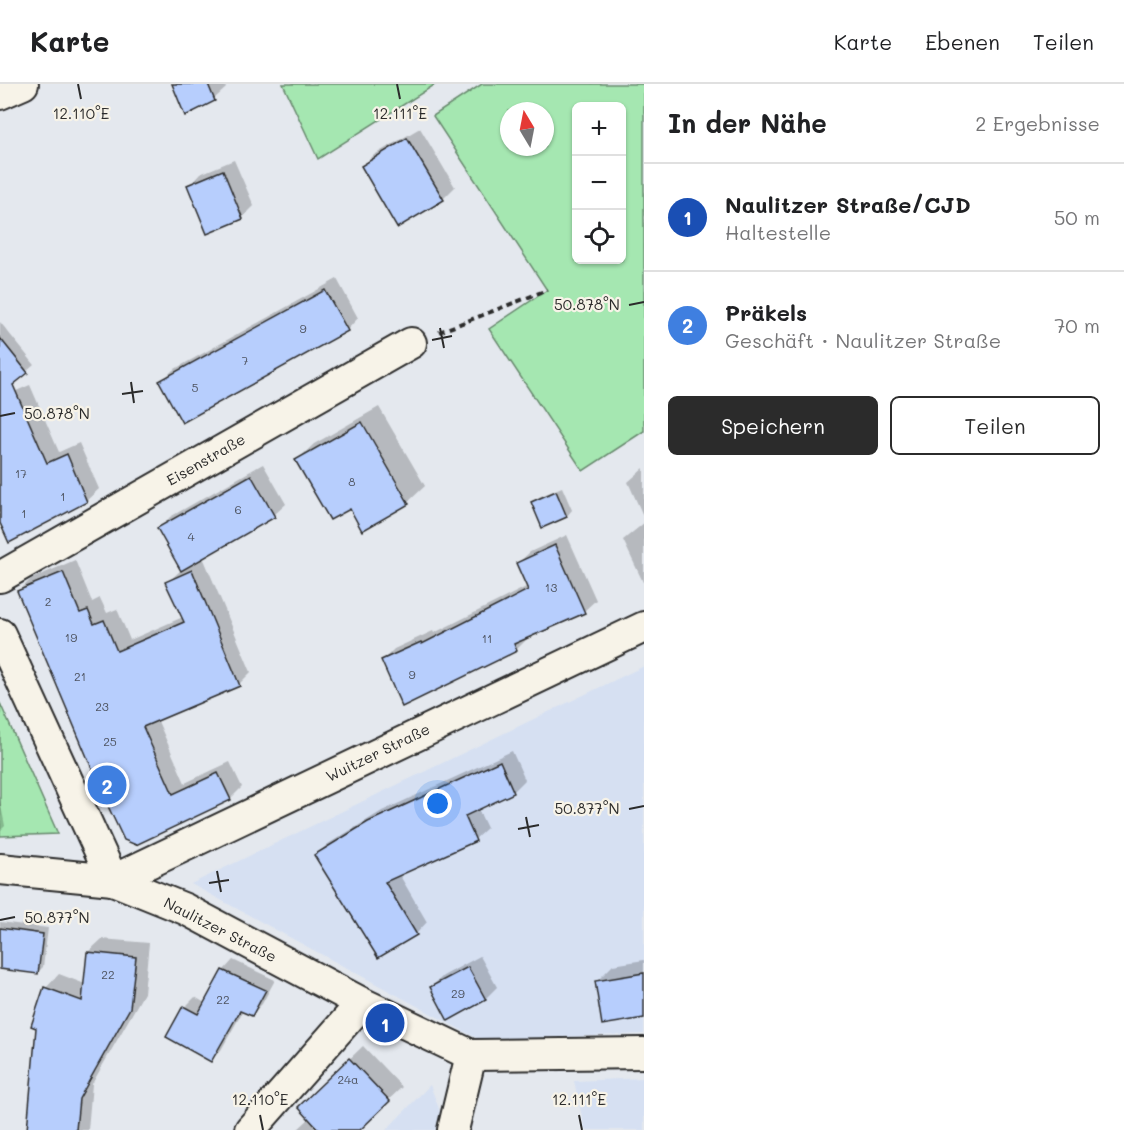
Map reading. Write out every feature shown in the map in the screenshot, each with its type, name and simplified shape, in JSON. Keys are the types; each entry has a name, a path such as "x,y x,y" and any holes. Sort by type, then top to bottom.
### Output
{"street":[{"path":"0,94 23,84"},
{"name":"Eisenstraße","path":"0,577 411,343"},
{"name":"Wuitzer Straße","path":"113,880 644,627"},
{"path":"0,634 113,880"},
{"path":"0,869 113,880"},
{"name":"Naulitzer Straße","path":"113,880 184,909 362,1003 471,1055 644,1053"},
{"path":"250,1130 362,1003"},
{"path":"453,1130 471,1055"}],"path":[{"path":"411,343 548,290"}],"shaded area":[{"path":"644,666 644,1034 480,1040 191,884"},
{"path":"644,1078 644,1130 585,1130 574,1081"},
{"path":"430,1085 447,1130 386,1130"}],"green space":[{"path":"283,84 436,84 318,159"},
{"path":"482,84 644,84 644,431 583,471 489,329 547,290 433,116"},
{"path":"0,703 58,834 0,836"}],"building":[{"path":"172,84 208,84 215,101 185,116"},
{"path":"407,138 444,200 397,228 361,166"},
{"path":"223,170 243,219 207,234 187,185"},
{"path":"325,290 348,331 182,423 159,381"},
{"path":"0,338 28,373 13,385 47,463 67,454 87,502 9,543 0,523"},
{"path":"362,422 409,504 362,531 350,509 330,520 295,460"},
{"path":"251,475 275,517 181,571 157,528"},
{"path":"556,491 567,517 542,528 531,502"},
{"path":"555,545 585,613 514,644 517,651 402,707 381,660 421,642 422,644 528,590 516,563"},
{"path":"192,570 240,686 143,727 173,794 218,773 231,800 136,845 124,840 106,802 17,591 63,572 80,613 88,610 94,624 104,620 117,651 184,622 165,582"},
{"path":"500,761 514,793 465,816 476,841 385,882 417,935 378,958 314,855 368,822"},
{"path":"0,928 43,934 38,974 0,969"},
{"path":"87,952 136,957 130,1008 79,1099 76,1130 27,1130 36,1028 31,1026 44,987 82,1001"},
{"path":"468,967 486,1000 448,1021 430,987"},
{"path":"222,970 266,990 252,1016 240,1011 211,1062 166,1037 183,1006 198,1014"},
{"path":"644,973 644,1018 602,1025 595,981"},
{"path":"349,1058 390,1101 360,1130 319,1130 298,1107"}],"place":[{"name":"Präkels","path":"107,785"},
{"name":"Naulitzer Straße/CJD","path":"385,1023"}]}
